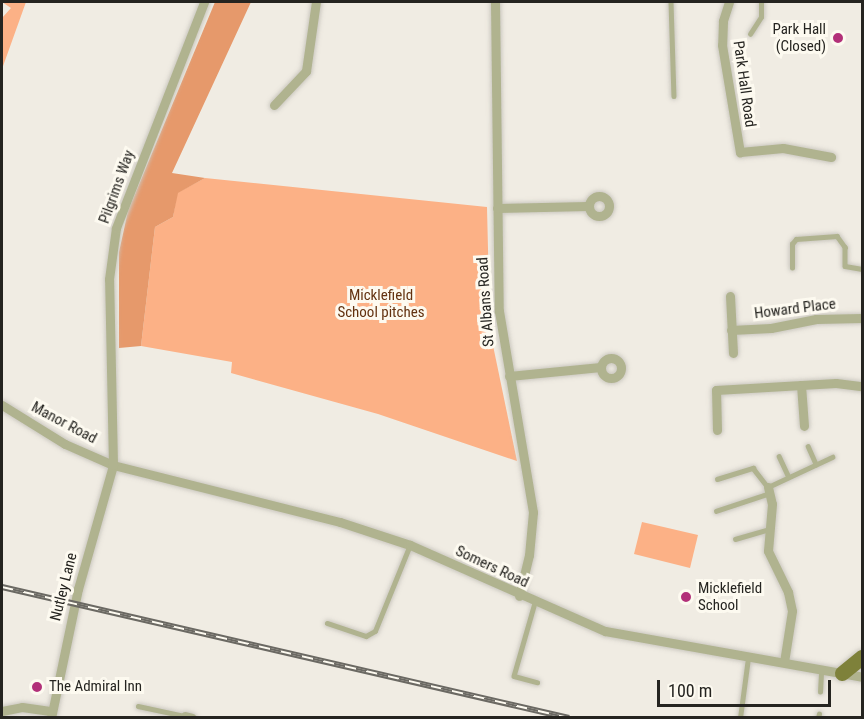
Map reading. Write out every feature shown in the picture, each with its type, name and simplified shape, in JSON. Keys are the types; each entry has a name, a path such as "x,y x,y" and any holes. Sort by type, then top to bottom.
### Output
{"main road":[{"path":"842,673 862,657"}],"street":[{"name":"Pilgrims Way","path":"113,465 109,279 116,228 204,2"},
{"path":"274,105 306,71 316,2"},
{"name":"St Albans Road","path":"495,2 499,311 533,512 529,555 519,596"},
{"name":"Park Hall Road","path":"729,2 723,21 722,45 740,152 783,148 831,157"},
{"path":"498,208 588,206"},
{"path":"730,296 733,353"},
{"name":"Howard Place","path":"731,330 764,329 816,319 862,318"},
{"path":"509,376 601,367"},
{"path":"717,430 716,390 846,383 862,386"},
{"path":"801,385 804,426"},
{"name":"Manor Road","path":"2,405 66,444 113,465"},
{"name":"Somers Road","path":"113,465 340,522 410,545 519,596 605,631 862,677"},
{"name":"Nutley Lane","path":"51,714 78,589 113,465"},
{"path":"769,490 768,551 788,592 792,611 784,662"},
{"path":"2,711 22,707 51,714"}],"lane":[{"path":"671,2 674,96"},
{"path":"750,34 762,17 761,2"},
{"path":"792,268 792,244 796,239 837,236 845,247 845,266 862,268"},
{"path":"808,446 816,464"},
{"path":"779,456 789,477"},
{"path":"716,511 769,490 789,477 832,457"},
{"path":"717,478 753,468 769,490"},
{"path":"735,539 769,529"},
{"path":"327,623 366,636 375,631 410,545"},
{"path":"535,603 514,676 537,682"},
{"path":"740,717 748,656"},
{"path":"820,692 821,669"},
{"path":"138,706 188,717"}],"green space":[{"path":"2,2 26,2 2,69 2,18 11,8"},
{"name":"Micklefield School pitches","path":"205,178 487,207 490,331 517,461 378,414 231,373 232,362 141,346 155,227 173,217 177,193"},
{"path":"642,522 698,535 690,568 634,554"}],"shaded area":[{"path":"215,2 251,2 172,173 205,178 178,193 173,217 155,227 141,346 119,348 119,252 128,211"}],"railway":[{"path":"2,587 569,718"}],"place":[{"name":"Park Hall (Closed)","path":"838,38"},
{"name":"Micklefield School","path":"686,597"},
{"name":"The Admiral Inn","path":"37,687"}]}
